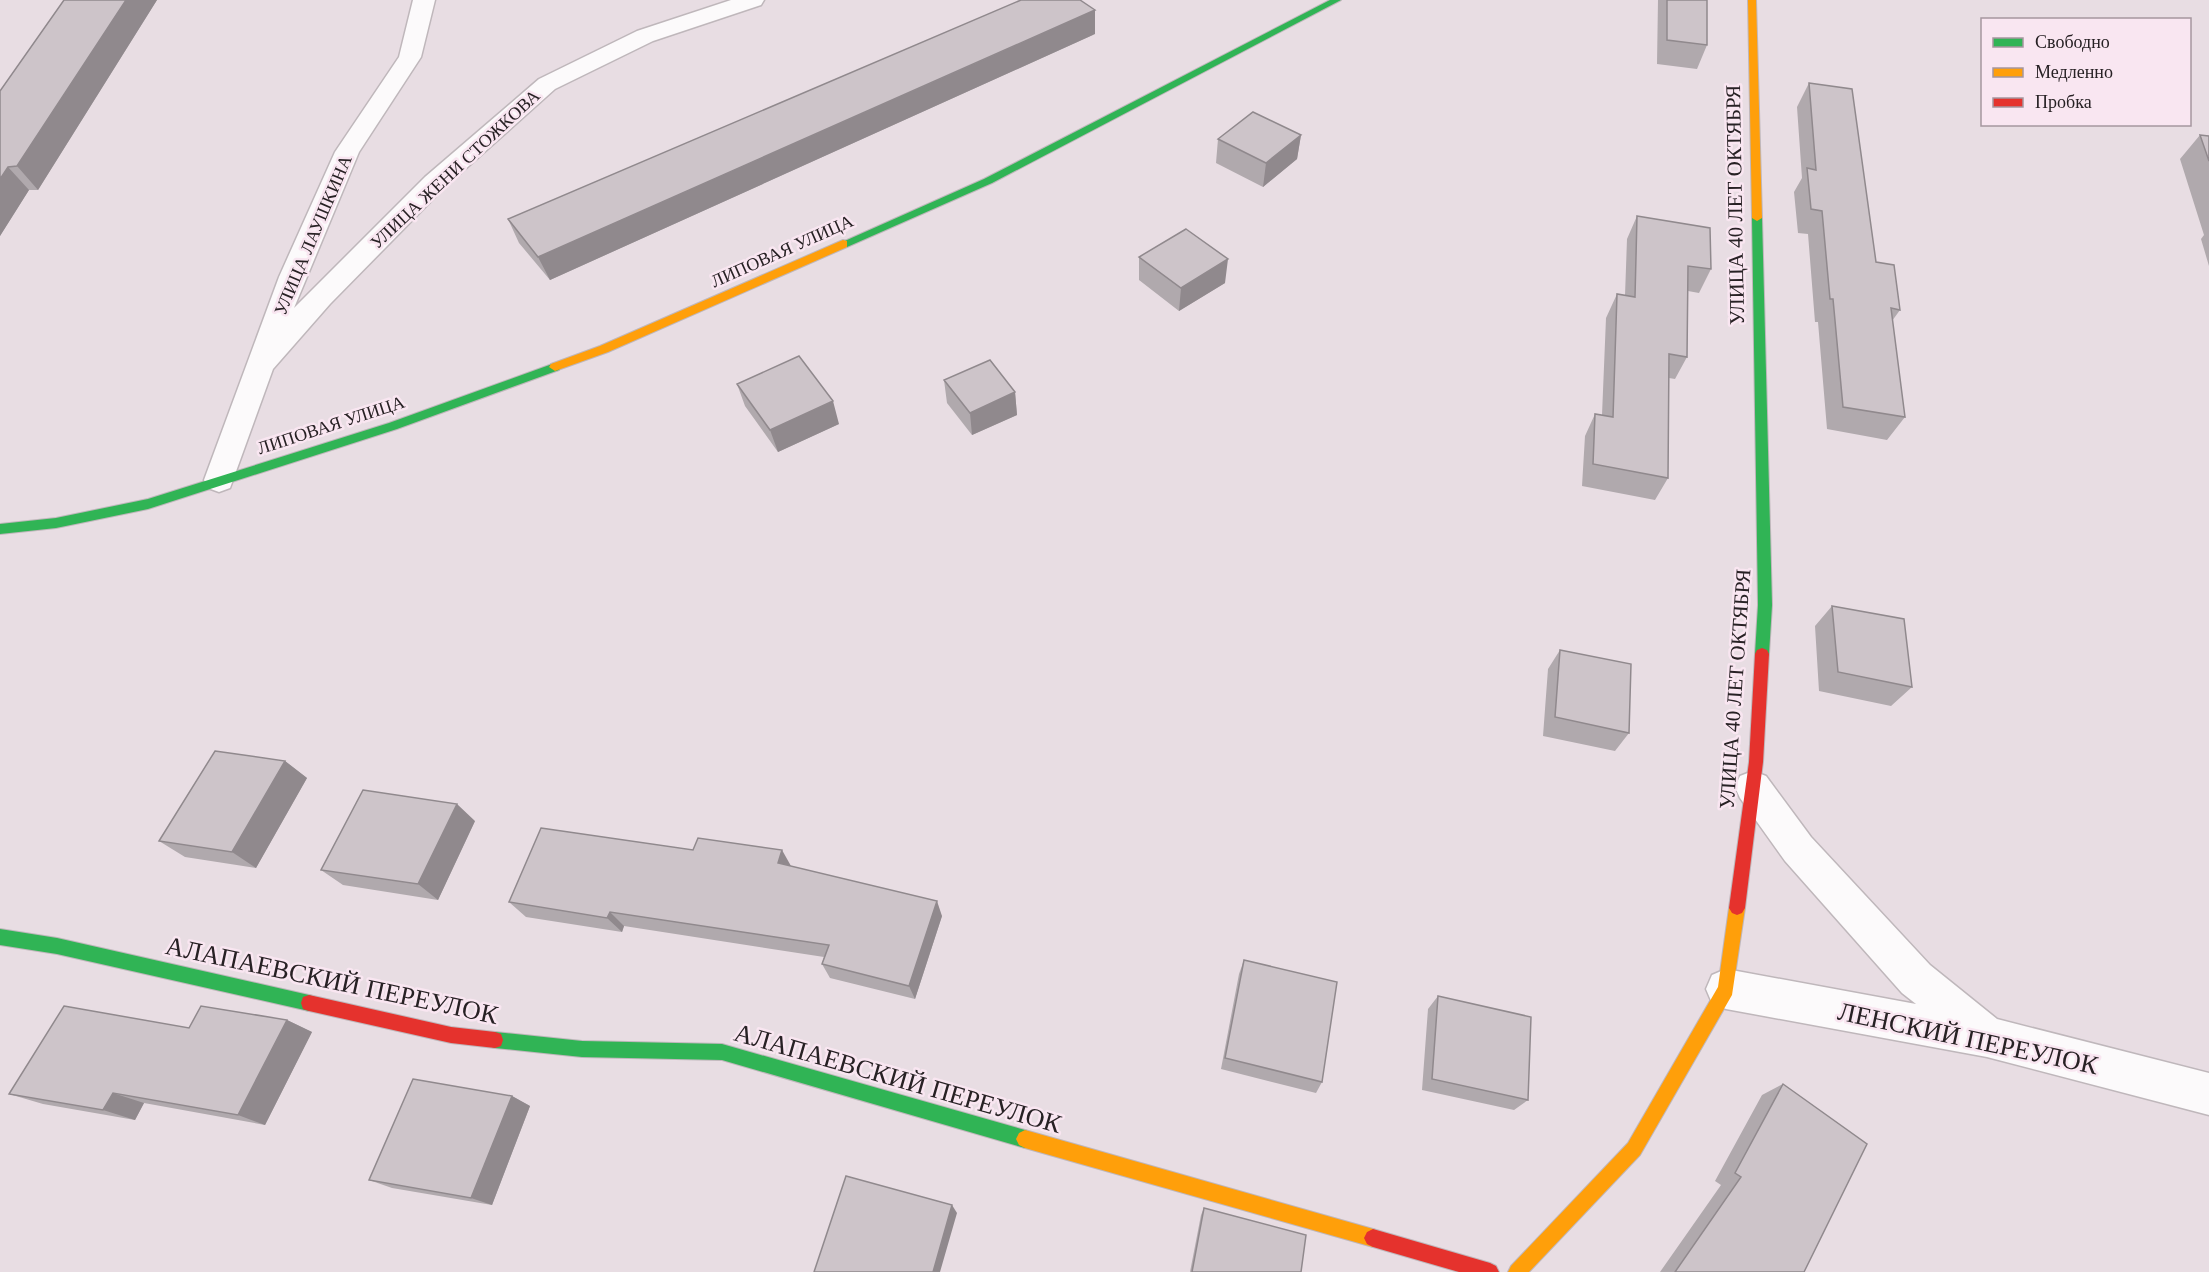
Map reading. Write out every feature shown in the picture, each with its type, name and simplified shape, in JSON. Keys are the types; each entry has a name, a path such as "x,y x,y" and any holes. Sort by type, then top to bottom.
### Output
{"street":[{"name":"УЛИЦА ЛАУШКИНА","path":"219,480 292,278 347,152 410,57 424,0"},
{"name":"УЛИЦА ЖЕНИ СТОЖКОВА","path":"261,364 320,297 434,183 548,84 645,36 753,0"},
{"name":"ЛИПОВАЯ УЛИЦА","path":"0,529 56,523 148,504 393,426 604,349 988,181 1337,0"},
{"name":"УЛИЦА 40 ЛЕТ ОКТЯБРЯ","path":"1517,1272 1634,1149 1726,989 1753,787 1766,605 1752,0"},
{"path":"1753,787 1798,849 1916,980 1987,1037"},
{"name":"АЛАПАЕВСКИЙ ПЕРЕУЛОК","path":"0,937 69,949 451,1035 582,1049 722,1052 1490,1272"},
{"name":"ЛЕНСКИЙ ПЕРЕУЛОК","path":"1726,989 1987,1037 2209,1094"}],"building":[{"path":"64,0 126,0 17,166 8,167 0,179 0,91"},
{"path":"1021,0 1080,0 1095,10 538,257 508,219"},
{"path":"1667,0 1707,0 1707,45 1667,40"},
{"path":"1809,83 1852,89 1876,262 1894,265 1900,310 1891,308 1905,417 1843,407 1822,211 1811,209 1807,168 1816,170"},
{"path":"1253,112 1301,135 1266,163 1218,139"},
{"path":"2200,135 2209,136 2209,161"},
{"path":"1637,216 1710,228 1711,269 1688,266 1687,357 1669,354 1668,478 1593,464 1595,414 1613,417 1617,294 1635,297"},
{"path":"1186,229 1228,259 1181,288 1139,257"},
{"path":"799,356 833,401 770,430 737,384"},
{"path":"990,360 1015,392 970,413 944,380"},
{"path":"1832,606 1904,619 1912,687 1838,672"},
{"path":"1560,650 1631,664 1629,733 1555,717"},
{"path":"215,751 285,761 232,852 159,841"},
{"path":"363,790 457,804 418,884 321,870"},
{"path":"541,828 693,850 698,838 782,850 778,863 937,901 909,986 822,964 829,945 610,912 607,918 509,902"},
{"path":"1244,960 1337,982 1322,1082 1225,1058"},
{"path":"1438,996 1531,1017 1528,1100 1432,1079"},
{"path":"64,1006 189,1028 201,1006 287,1020 238,1115 113,1093 103,1110 9,1094"},
{"path":"413,1079 512,1096 471,1198 369,1180"},
{"path":"1783,1084 1867,1144 1804,1272 1675,1272 1741,1177 1735,1173"},
{"path":"846,1176 952,1205 933,1272 814,1272"},
{"path":"1204,1208 1306,1235 1301,1272 1192,1272"}],"traffic: fast":[{"path":"843,244 988,181 1337,0"},
{"path":"1757,218 1765,605 1762,654"},
{"path":"0,529 56,523 148,504 393,426 555,367"},
{"path":"0,937 57,946 309,1003"},
{"path":"495,1040 582,1049 722,1052 1025,1139"}],"traffic: slow":[{"path":"1752,0 1757,218"},
{"path":"555,367 604,349 843,244"},
{"path":"1517,1272 1634,1149 1726,989 1737,908"},
{"path":"1025,1139 1373,1238"}],"traffic: jam":[{"path":"1737,908 1756,762 1762,654"},
{"path":"309,1003 451,1035 495,1040"},
{"path":"1373,1238 1490,1272"}]}
